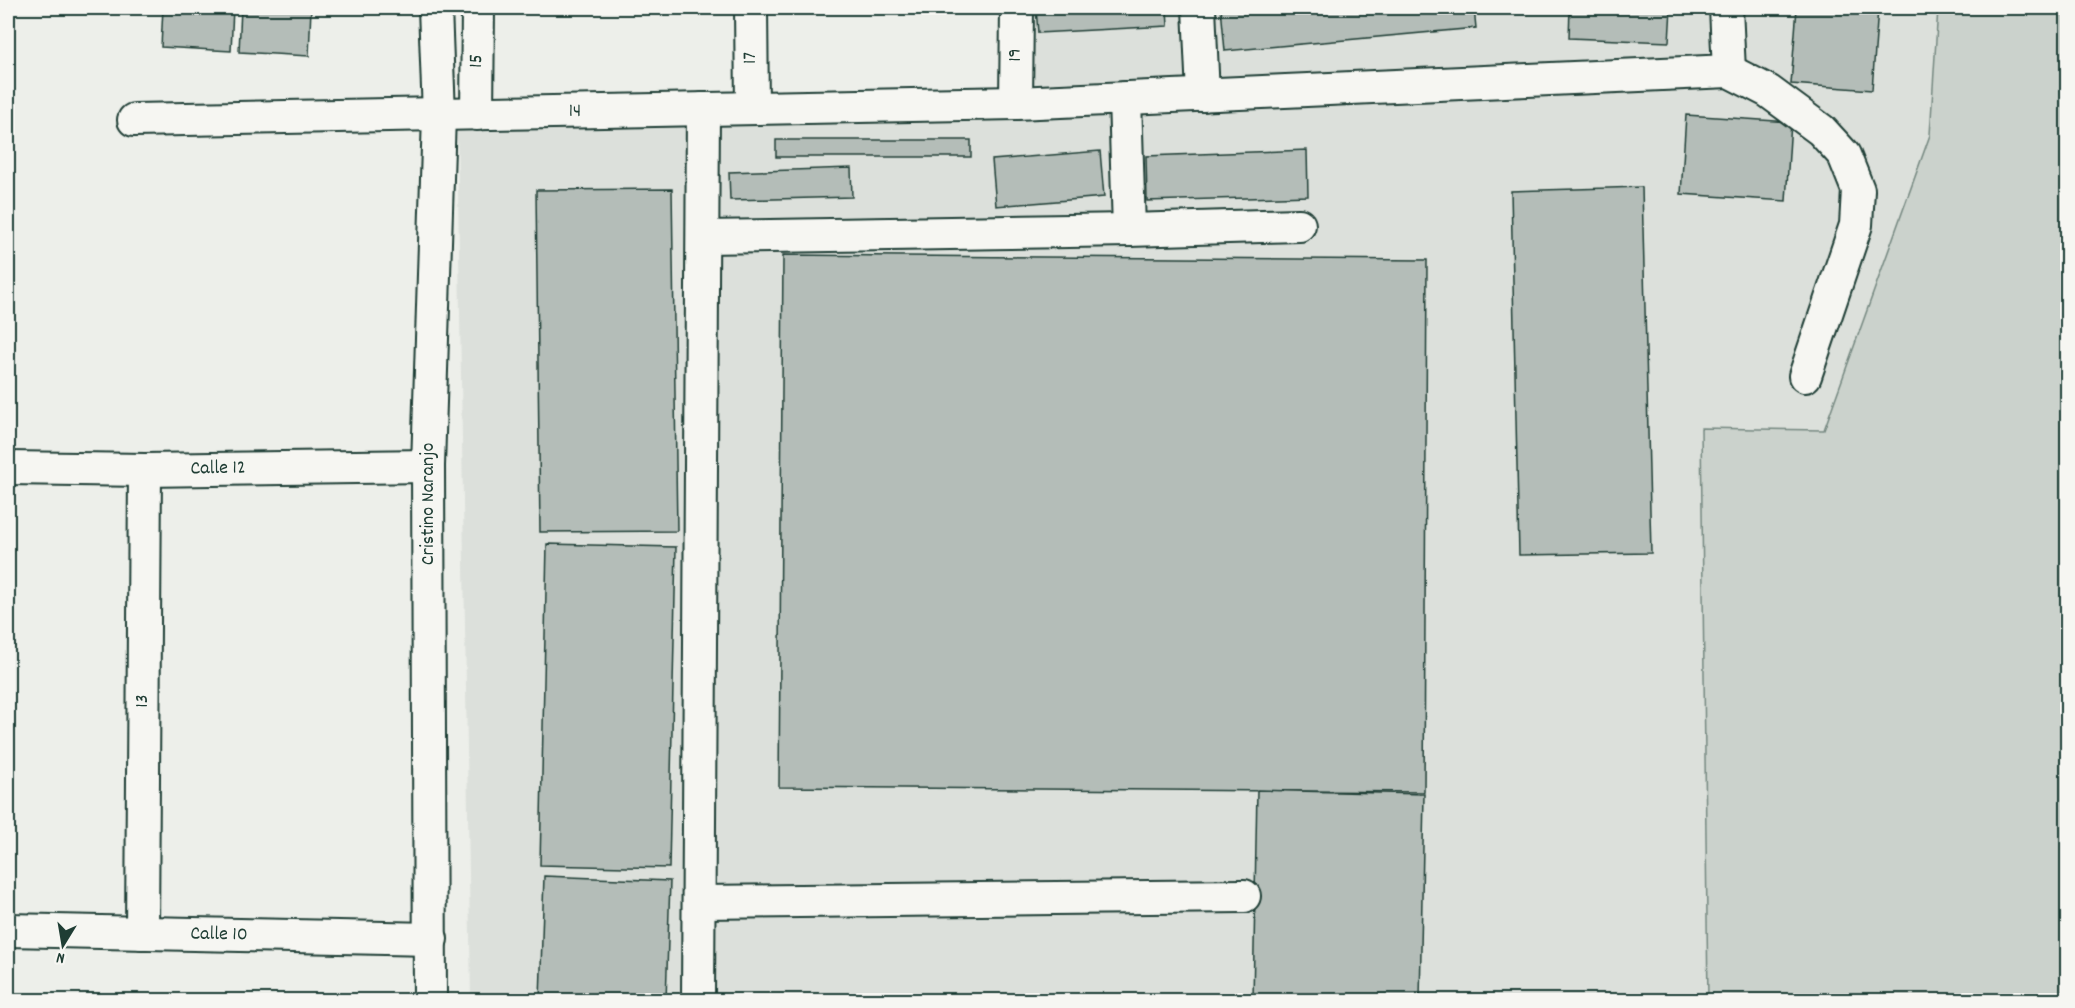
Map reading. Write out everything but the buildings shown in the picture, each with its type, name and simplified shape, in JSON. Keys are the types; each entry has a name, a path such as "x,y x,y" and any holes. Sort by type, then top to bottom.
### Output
{"street":[{"name":"Cristino Naranjo","path":"430,1000 428,466 440,115 435,8"},
{"name":"15","path":"477,114 478,8"},
{"name":"17","path":"751,8 752,108"},
{"name":"19","path":"1016,103 1017,8"},
{"path":"1199,8 1203,95"},
{"path":"1726,8 1729,71 1768,91 1821,130 1844,156 1857,190 1856,225 1805,376"},
{"name":"14","path":"134,120 1016,103 1729,71"},
{"path":"1125,98 1129,230"},
{"path":"699,1000 704,109"},
{"path":"703,237 1299,225"},
{"name":"Calle 12","path":"8,468 145,470 428,466"},
{"name":"13","path":"142,933 145,470"},
{"path":"699,902 1244,897"},
{"name":"Calle 10","path":"8,930 431,939"}],"shaded area":[{"path":"1000,8 1938,8 1930,135 1824,430 1701,428 1708,1000 471,1000 457,129 1001,112"},
{"path":"1938,8 2067,8 2067,1000 1708,1000 1701,428 1824,430 1930,135"}]}
